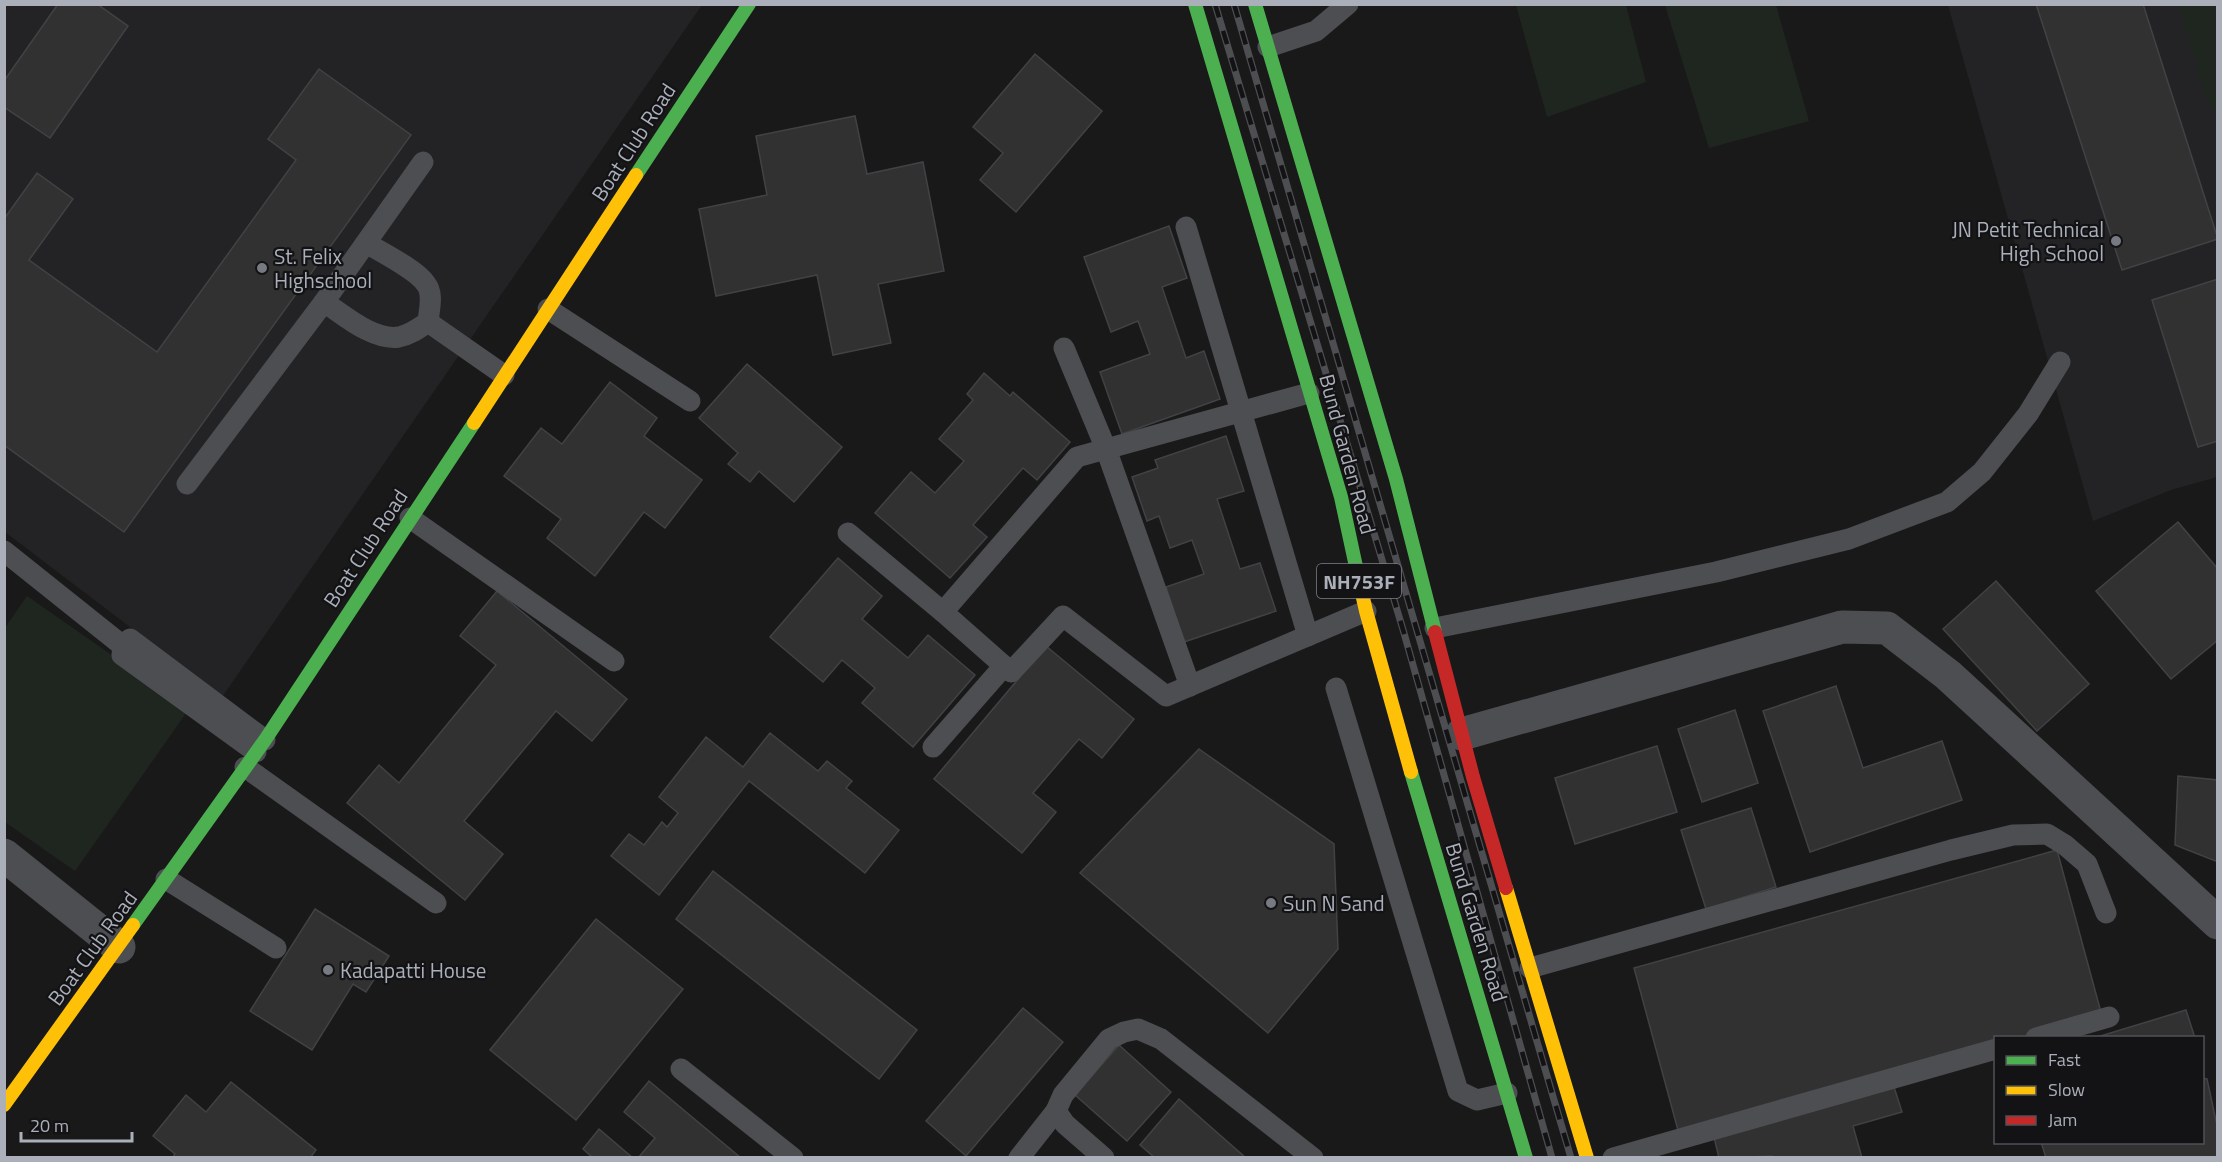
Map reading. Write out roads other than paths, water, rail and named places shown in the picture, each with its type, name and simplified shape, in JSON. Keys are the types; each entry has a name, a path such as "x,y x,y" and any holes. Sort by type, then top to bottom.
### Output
{"main road":[{"name":"Boat Club Road","path":"4,1105 119,947 255,753 748,4"},
{"name":"Bund Garden Road","path":"1195,4 1341,497 1366,611 1417,794 1526,1158"},
{"name":"Bund Garden Road","path":"1255,4 1396,479 1462,734 1587,1158"}],"street":[{"path":"1462,734 1842,627 1887,628 1948,675 2217,923"},
{"path":"4,855 119,947"}],"lane":[{"path":"1268,47 1316,32 1348,4"},
{"path":"187,484 324,302 423,162"},
{"path":"1186,227 1308,636"},
{"path":"324,302 375,334 398,337 415,331 428,322 431,299 427,284 407,268 366,243"},
{"path":"548,309 690,401"},
{"path":"428,322 504,375"},
{"path":"1065,348 1106,449 1190,686"},
{"path":"1435,628 1716,572 1849,539 1947,502 1982,472 2028,414 2060,362"},
{"path":"943,612 1077,457 1309,393"},
{"path":"410,518 614,661"},
{"path":"848,533 1011,672 1063,616 1166,696 1366,611"},
{"path":"4,551 123,646 130,639 255,753 436,903"},
{"path":"933,747 1004,666"},
{"path":"1336,688 1458,1091 1477,1100 1507,1093"},
{"path":"1530,968 1951,850 2013,835 2047,834 2065,845 2087,864 2106,913"},
{"path":"166,879 276,948"},
{"path":"2044,1036 2109,1017"},
{"path":"1019,1158 1056,1111 1063,1095 1110,1039 1124,1032 1138,1029 1161,1039 1313,1158"},
{"path":"1613,1158 1994,1049"},
{"path":"681,1069 793,1158"},
{"path":"1056,1111 1065,1124 1104,1158"}],"railway":[{"path":"1215,4 1404,633 1552,1158"},
{"path":"1234,4 1571,1158"}],"place":[{"name":"JN Petit Technical High School","path":"2116,241"},
{"name":"St. Felix Highschool","path":"262,268"},
{"name":"Sun N Sand","path":"1271,903"},
{"name":"Kadapatti House","path":"328,970"}]}
